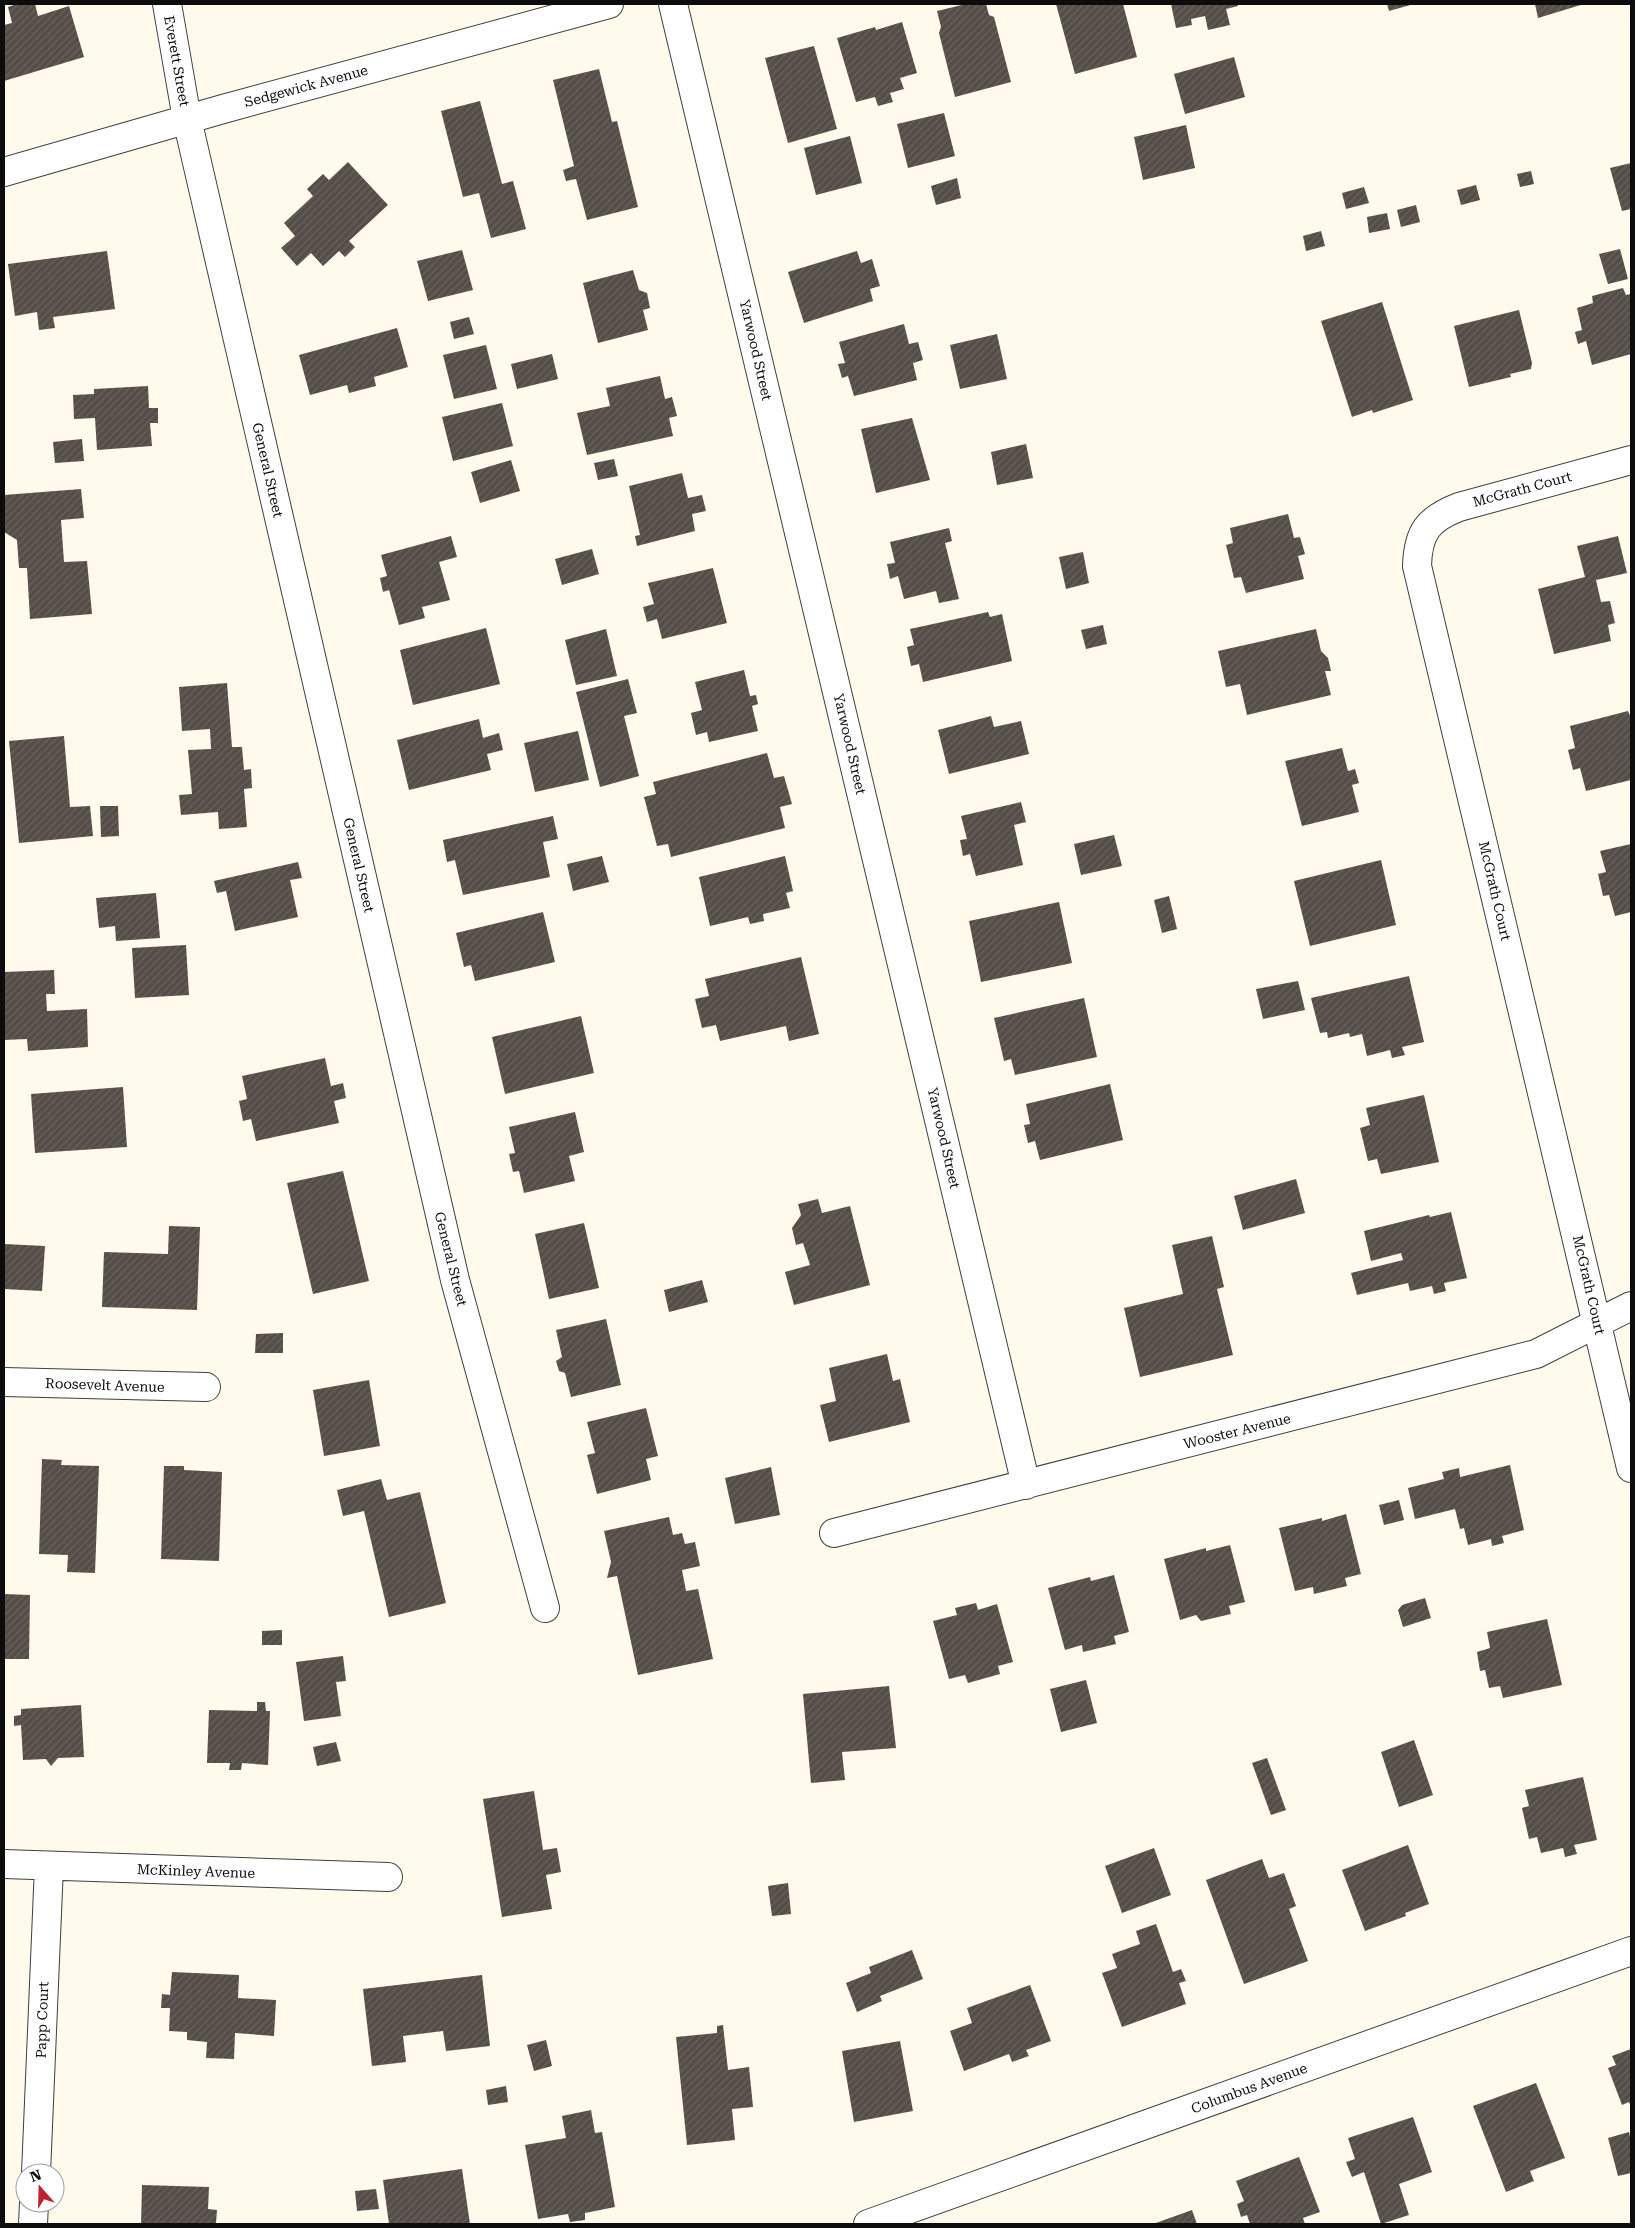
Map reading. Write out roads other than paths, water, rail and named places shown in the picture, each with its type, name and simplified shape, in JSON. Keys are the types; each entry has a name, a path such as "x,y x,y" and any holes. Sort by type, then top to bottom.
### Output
{"street":[{"name":"Everett Street","path":"167,4 187,119"},
{"name":"Sedgewick Avenue","path":"4,172 187,119 609,4"},
{"name":"Yarwood Street","path":"673,4 1026,1485"},
{"name":"General Street","path":"187,119 455,1280 545,1608"},
{"name":"McGrath Court","path":"1631,460 1459,506 1440,514 1427,528 1417,546 1417,566 1598,1322 1631,1468"},
{"name":"Wooster Avenue","path":"834,1533 1536,1354 1631,1306"},
{"name":"Roosevelt Avenue","path":"4,1382 206,1387"},
{"name":"McKinley Avenue","path":"4,1864 388,1877"},
{"name":"Papp Court","path":"36,2163 48,1866"},
{"name":"Columbus Avenue","path":"868,2224 1631,1951"}]}
